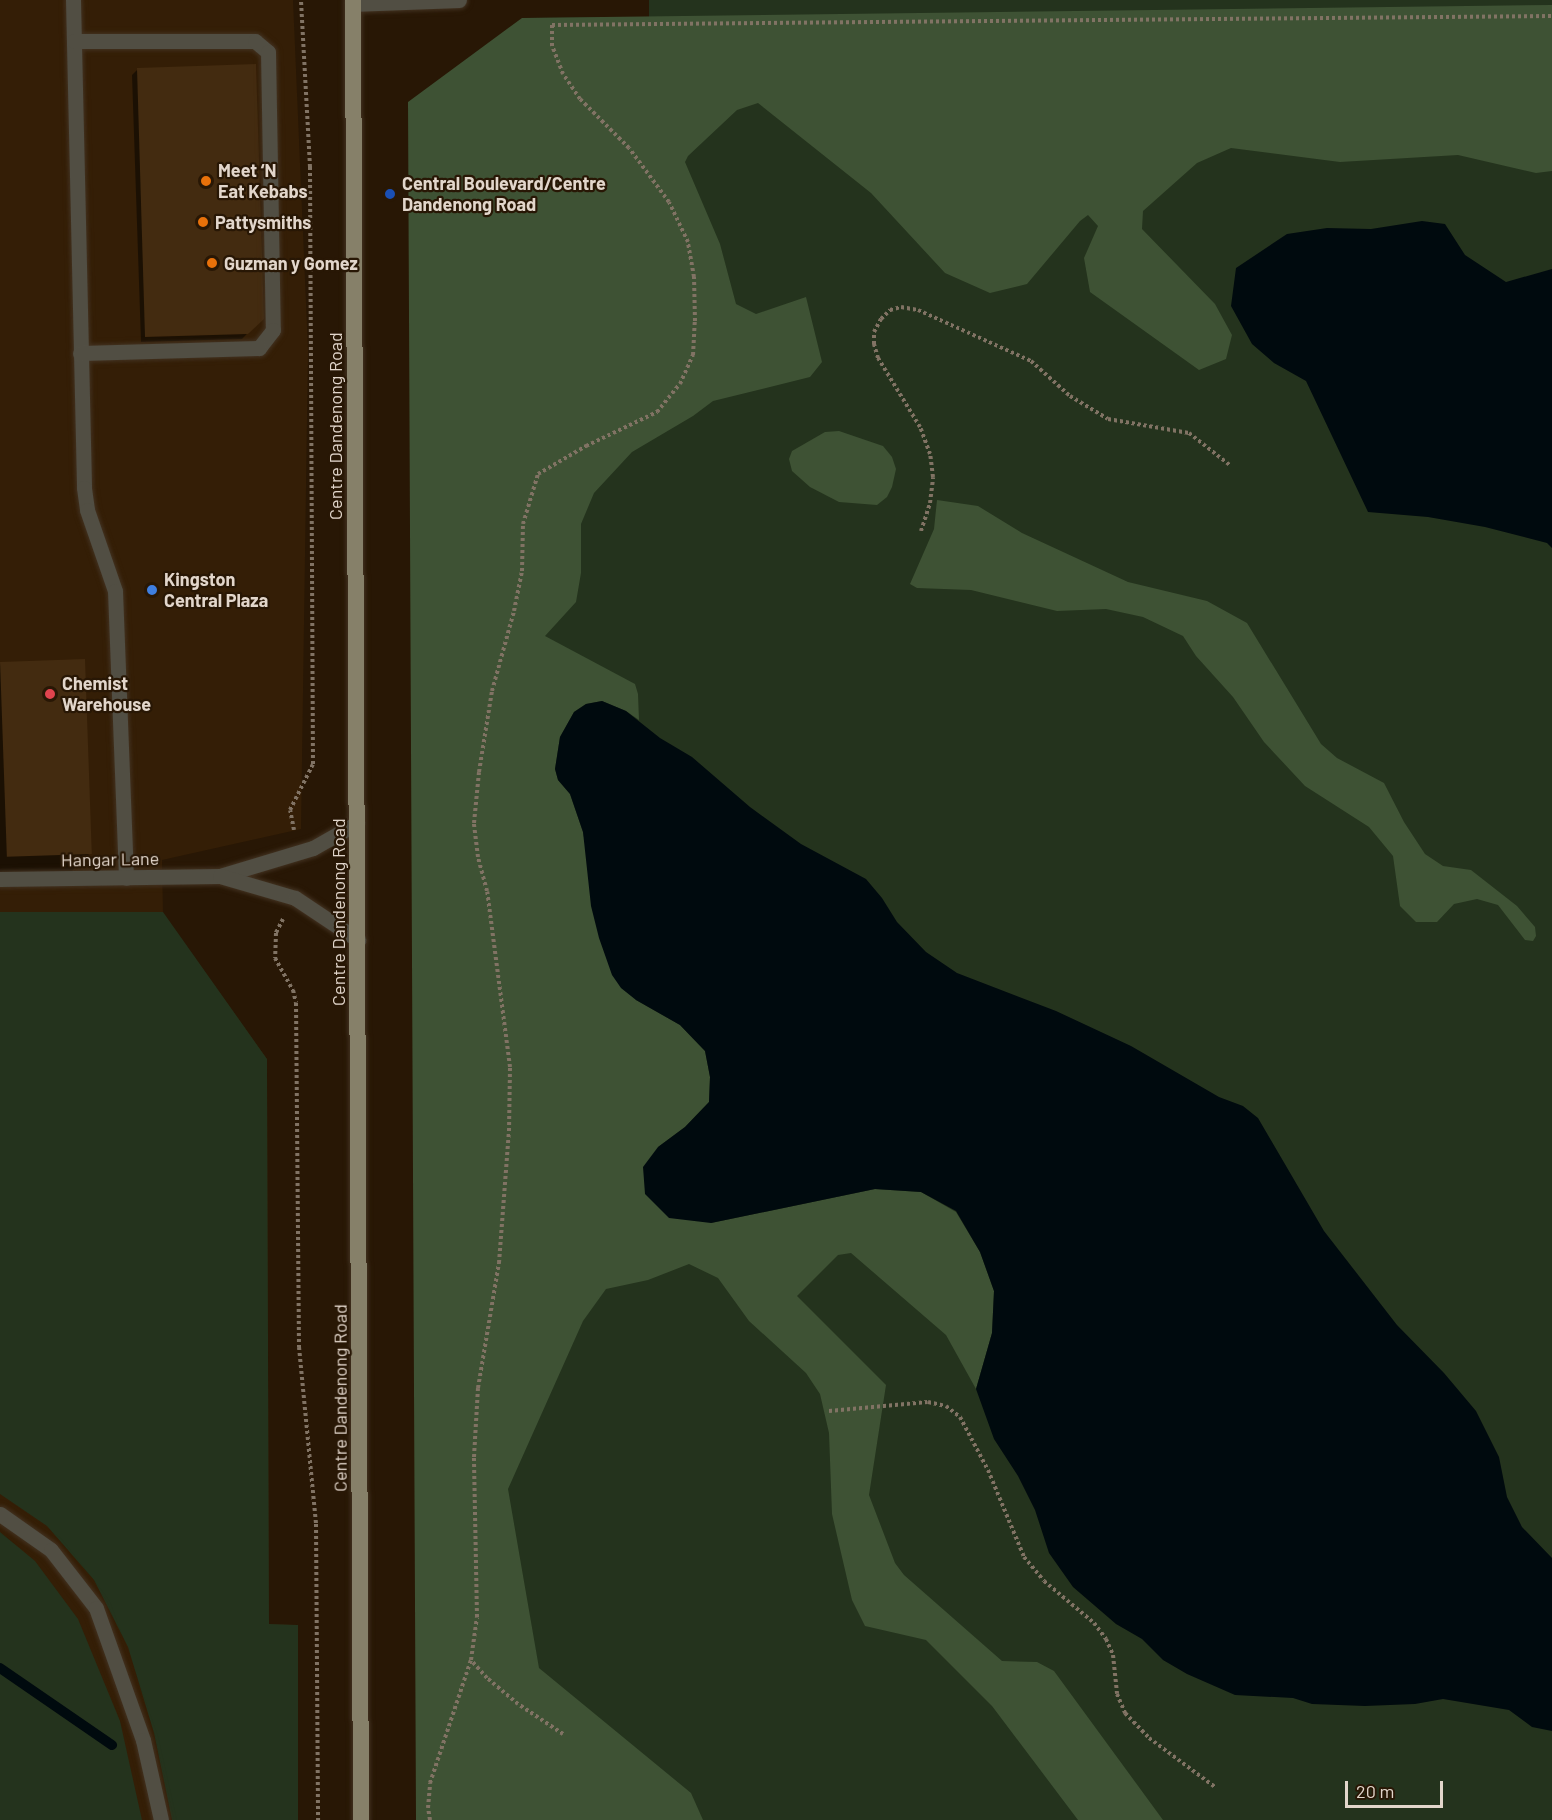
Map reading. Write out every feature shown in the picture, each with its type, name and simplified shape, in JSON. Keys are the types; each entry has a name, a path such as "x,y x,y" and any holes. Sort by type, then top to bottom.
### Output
{"main road":[{"name":"Centre Dandenong Road","path":"352,1 361,1820"}],"lane":[{"path":"73,0 84,488 87,510 115,591 126,878"},
{"name":"Centre Dandenong Road","path":"352,1 459,0"},
{"path":"74,41 255,41 268,52 270,145 273,330 260,348 80,353"},
{"name":"Hangar Lane","path":"0,879 220,876 313,848 357,823"},
{"name":"Hangar Lane","path":"220,876 295,898 358,940"},
{"path":"0,1514 51,1550 96,1608 143,1740 161,1820"}],"path":[{"path":"293,828 290,810 313,764 310,167 301,0"},
{"path":"430,1820 428,1808 430,1783 471,1660 477,1617 474,1457 478,1388 499,1263 509,1131 510,1067 487,891 478,857 474,823 478,772 492,691 514,611 522,571 523,525 538,474 585,446 657,412 680,384 693,355 694,277 687,242 669,202 629,148 580,99 563,74 552,46 552,25 1552,16"},
{"path":"921,531 930,503 933,477 930,454 920,427 878,358 874,344 874,332 881,319 890,310 901,307 918,310 1031,361 1070,396 1108,419 1189,433 1231,466"},
{"path":"280,924 276,933 275,958 293,990 296,1003 299,1347 316,1524 318,1820"},
{"path":"829,1411 928,1402 946,1406 960,1417 988,1470 1024,1557 1044,1581 1094,1623 1106,1639 1113,1655 1117,1694 1125,1713 1149,1738 1215,1787"},
{"path":"471,1660 487,1678 518,1704 563,1734"}],"shaded area":[{"path":"0,0 293,0 308,350 301,829 162,860 163,913 267,1059 269,1624 298,1625 298,1820 0,1820"},
{"path":"1422,221 1445,224 1465,255 1506,282 1552,269 1552,548 1547,543 1485,527 1428,517 1368,512 1306,381 1274,363 1252,344 1231,306 1236,268 1287,234 1327,228 1371,229"},
{"path":"602,701 626,711 660,738 692,757 750,807 801,844 866,879 882,898 897,922 926,952 957,973 1056,1011 1131,1046 1219,1097 1243,1106 1258,1118 1324,1231 1397,1325 1444,1373 1476,1411 1499,1457 1507,1497 1522,1527 1552,1558 1552,1731 1532,1727 1509,1710 1443,1699 1415,1704 1365,1706 1312,1704 1293,1698 1235,1695 1187,1674 1163,1660 1142,1639 1116,1624 1073,1587 1049,1553 1035,1510 1018,1476 994,1439 976,1389 992,1333 994,1291 980,1252 956,1211 921,1192 875,1189 711,1223 669,1218 645,1194 643,1167 658,1147 685,1127 709,1102 710,1077 705,1051 680,1025 636,1000 621,988 612,975 599,938 591,906 583,832 570,794 558,780 555,769 560,737 574,712 586,704"}],"green space":[{"path":"649,0 1552,0 1552,1820 420,1820 522,18 649,17"},
{"path":"1552,5 1552,171 1536,173 1458,155 1340,162 1231,148 1197,163 1143,211 1142,229 1215,304 1232,335 1226,359 1199,370 1090,292 1084,258 1098,226 1088,215 1080,221 1027,284 990,293 945,273 871,193 758,103 737,110 688,156 685,162 720,244 736,304 756,314 806,297 822,362 810,377 713,401 693,416 632,452 594,493 581,524 581,573 576,602 545,636 635,684 638,694 639,720 626,711 602,701 586,704 574,712 560,737 555,769 558,780 570,794 583,832 589,865 636,1000 680,1025 705,1051 710,1077 709,1102 685,1127 658,1147 711,1223 875,1189 921,1192 956,1212 980,1252 994,1291 992,1333 976,1389 946,1335 851,1253 838,1255 797,1296 886,1385 869,1495 895,1563 904,1575 1002,1661 1037,1662 1054,1671 1163,1820 1078,1820 992,1706 926,1640 865,1626 852,1600 832,1514 829,1433 820,1394 806,1373 749,1321 718,1278 689,1264 648,1280 606,1289 583,1321 508,1489 539,1668 691,1793 703,1820 416,1820 408,102 522,18"},
{"path":"839,431 883,446 892,457 896,469 892,487 887,497 877,505 839,502 810,487 792,471 789,459 792,451 825,432"},
{"path":"937,500 978,506 1022,533 1128,582 1207,601 1247,623 1321,744 1337,758 1384,783 1404,822 1425,854 1443,866 1471,870 1517,906 1535,927 1536,936 1533,941 1525,940 1498,905 1477,899 1454,904 1437,922 1416,922 1400,906 1393,856 1369,827 1305,786 1264,742 1233,697 1196,656 1183,636 1143,617 1106,609 1057,611 971,590 917,588 910,584 934,529"},
{"path":"0,912 163,912 267,1059 269,1624 298,1625 298,1820 172,1820 154,1733 128,1647 94,1580 47,1526 0,1494"},
{"path":"0,1532 35,1561 78,1619 120,1721 142,1820 0,1820"}],"building":[{"path":"256,64 264,319 248,334 145,337 137,68"},
{"path":"85,659 92,854 7,857 0,662"}],"waterway":[{"path":"0,1668 112,1745"}],"place":[{"name":"Meet ‘N Eat Kebabs","path":"206,181"},
{"name":"Central Boulevard/Centre Dandenong Road","path":"390,194"},
{"name":"Pattysmiths","path":"203,222"},
{"name":"Guzman y Gomez","path":"212,263"},
{"name":"Kingston Central Plaza","path":"152,590"},
{"name":"Chemist Warehouse","path":"50,694"}]}
